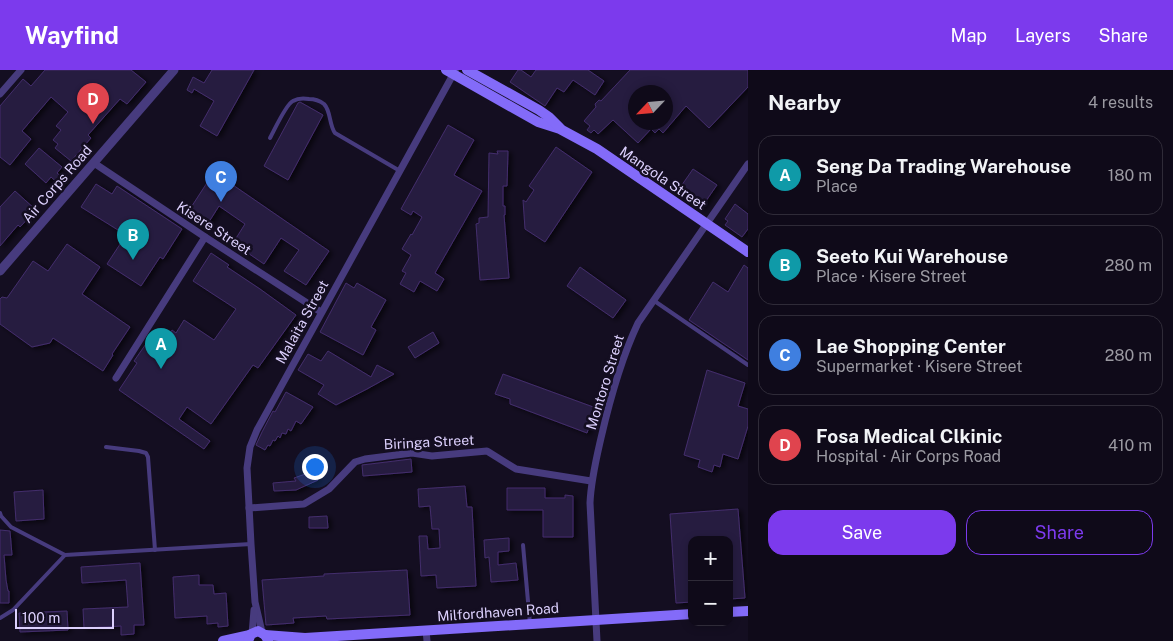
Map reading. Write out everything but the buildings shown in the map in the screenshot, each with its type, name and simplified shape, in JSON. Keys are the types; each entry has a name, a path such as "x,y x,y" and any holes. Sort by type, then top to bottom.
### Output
{"main road":[{"name":"Mangola Street","path":"467,70 539,110 549,117 560,129"},
{"name":"Mangola Street","path":"451,71 538,122 560,129 596,149 748,252"},
{"path":"733,612 748,610"},
{"name":"Milfordhaven Road","path":"223,641 257,636 305,638 688,614"},
{"name":"Milfordhaven Road","path":"290,641 305,638"}],"street":[{"path":"0,94 21,70"},
{"name":"Air Corps Road","path":"0,271 174,70"},
{"name":"Malaita Street","path":"257,636 249,508 248,468 250,447 257,430 321,312 400,171 451,71"},
{"name":"Kisere Street","path":"94,163 321,312"},
{"name":"Montoro Street","path":"597,641 590,503 591,481 607,410 629,343 638,324 748,164"},
{"path":"116,378 205,237"},
{"name":"Biringa Street","path":"249,508 304,504 329,489 355,462 412,453 432,456 487,451 516,469 591,481"},
{"path":"426,630 426,641"}],"lane":[{"path":"270,138 292,101 302,98 315,100 324,104 335,133 400,171"},
{"path":"654,300 748,365"},
{"path":"106,447 139,451 146,453 148,457 155,550"},
{"path":"0,513 0,516 11,527 65,555 251,544"},
{"path":"524,545 530,624"},
{"path":"0,618 13,610 65,555"}],"place":[{"name":"Fosa Medical Clkinic","path":"93,124"},
{"name":"Lae Shopping Center","path":"221,202"},
{"name":"Seeto Kui Warehouse","path":"133,260"},
{"name":"Seng Da Trading Warehouse","path":"161,369"}]}
